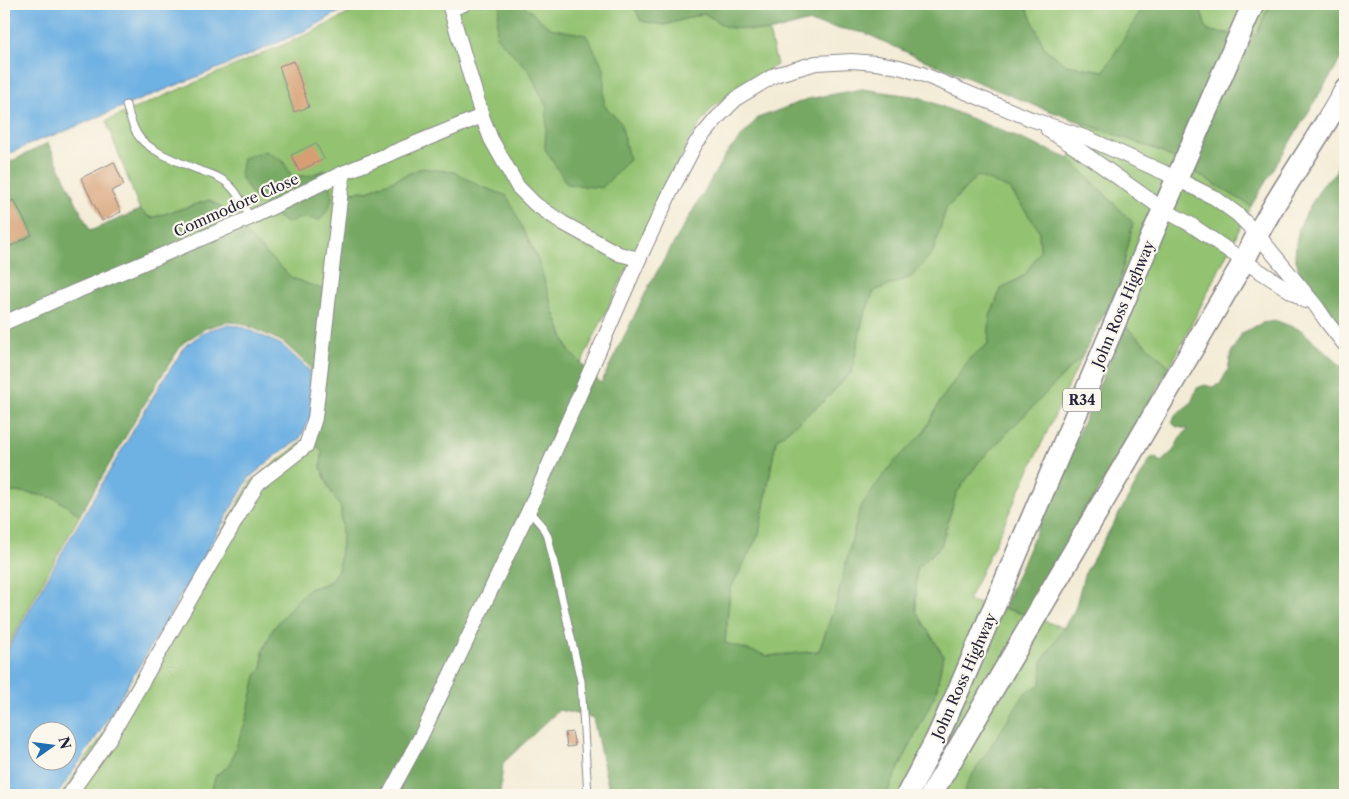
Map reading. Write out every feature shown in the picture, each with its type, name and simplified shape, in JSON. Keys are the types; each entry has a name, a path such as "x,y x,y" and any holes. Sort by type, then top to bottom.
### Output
{"main road":[{"name":"John Ross Highway","path":"907,795 936,740 960,687 1253,4"},
{"name":"John Ross Highway","path":"931,795 1244,261 1257,234 1328,122 1345,90"}],"street":[{"path":"454,5 482,116 491,139 518,187 534,204 563,223 619,254 639,258"},
{"path":"389,795 421,736 529,510 639,258 696,143 737,98 776,75 816,63 876,62 899,67 922,74 1031,119 1087,138 1163,172 1215,198 1237,214 1257,234 1316,306 1326,322"},
{"name":"Commodore Close","path":"4,323 250,218 343,174 482,116"},
{"path":"1031,119 1081,151 1164,210 1190,224 1300,297 1326,322 1345,345"},
{"path":"69,795 109,739 257,484 306,446 315,418 343,174"}],"lane":[{"path":"126,105 137,135 151,149 196,169 219,176 238,194 250,218"},
{"path":"529,510 548,537 581,681 588,795"}],"green space":[{"path":"362,4 633,4 641,21 665,25 704,13 726,27 769,32 777,65 736,89 712,108 689,140 581,364 569,351 507,196 480,186 422,168 368,191 338,192 324,290 292,278 223,209 210,200 151,218 140,210 106,121 308,34 344,16"},
{"path":"500,4 522,4 550,28 586,35 604,68 604,105 621,123 629,160 602,188 567,184 545,149 547,108 530,72 496,36"},
{"path":"633,4 1025,4 1045,49 1066,65 1104,71 1145,4 1199,4 1207,31 1256,36 1270,4 1345,4 1345,52 1251,206 1160,151 1036,106 919,58 865,33 806,22 769,32 726,27 704,13 665,25 641,21"},
{"path":"1025,4 1145,4 1104,71 1066,65 1045,49"},
{"path":"1199,4 1270,4 1256,36 1207,31"},
{"path":"862,89 919,97 1070,159 1133,223 1119,285 1083,355 978,463 956,494 941,546 916,569 916,611 943,655 936,692 886,795 610,795 593,718 559,710 503,763 500,795 210,795 216,775 229,766 246,721 256,676 263,666 263,651 273,629 307,590 329,582 338,570 342,543 341,508 330,490 321,468 322,451 312,440 344,193 368,191 422,168 454,172 480,186 507,196 538,260 568,350 601,383 651,282 726,154 758,118 808,99","holes":["977,176 1010,189 1039,230 1040,251 1025,275 1001,289 990,316 988,344 970,358 941,400 924,432 892,464 860,507 836,603 819,651 768,656 725,643 730,590 759,534 776,440 824,401 852,371 863,318 874,291 911,277 933,252 946,209"]},
{"path":"1083,123 1160,151 1251,206 1170,367 1125,326 1105,313 1119,285 1133,223 1070,159"},
{"path":"1345,141 1345,345 1315,293 1300,274 1295,256 1299,228 1322,186 1336,171"},
{"path":"48,143 90,231 140,210 151,218 210,200 223,209 292,278 324,290 316,377 312,375 310,367 283,342 242,323 226,322 206,328 183,343 155,386 80,515 55,498 23,492 4,493 4,165"},
{"path":"266,151 283,161 292,176 307,176 326,170 332,196 329,207 320,220 302,218 286,223 274,214 263,201 254,198 240,175 243,158"},
{"path":"977,176 1010,189 1039,230 1040,251 1025,275 1001,289 990,316 988,344 970,358 941,400 924,432 892,464 836,603 819,651 768,656 725,644 730,590 759,534 776,440 824,401 852,372 863,318 874,291 911,277 933,252 946,209"},
{"path":"1277,321 1301,330 1345,369 1345,795 962,795 969,780 1026,692 1041,684 1042,662 1075,609 1084,575 1151,458 1155,457 1161,462 1173,451 1180,438 1188,429 1177,427 1172,423 1175,415 1191,403 1197,388 1205,385 1212,387 1220,384 1228,370 1231,353 1242,333 1262,323"},
{"path":"1125,326 1170,367 1027,615 1003,608"},
{"path":"1083,355 968,601 1003,608 1064,628 1042,662 1041,684 970,780 962,795 886,795 936,692 943,655 916,611 916,569 941,546 956,494 978,463"},
{"path":"308,435 322,451 321,468 330,490 341,508 342,543 338,571 329,582 307,590 263,651 263,666 256,676 246,721 229,766 216,775 210,795 61,795 102,736 251,481 301,443"},
{"path":"23,492 55,498 80,515 4,653 4,493"}],"water":[{"path":"4,4 353,4 309,29 4,156"},
{"path":"227,325 241,326 282,345 308,369 313,394 312,415 299,440 279,453 249,478 162,628 99,733 78,764 78,722 28,722 28,772 73,772 57,795 4,795 4,656 69,540 158,388 186,345 208,330"}],"building":[{"path":"294,61 309,107 294,112 279,66"},
{"path":"316,143 324,159 299,171 291,155"},
{"path":"114,162 124,185 111,191 121,212 102,221 81,178"},
{"path":"14,200 32,235 11,246 4,232 4,205"},
{"path":"572,732 575,746 567,747 565,733"}]}
